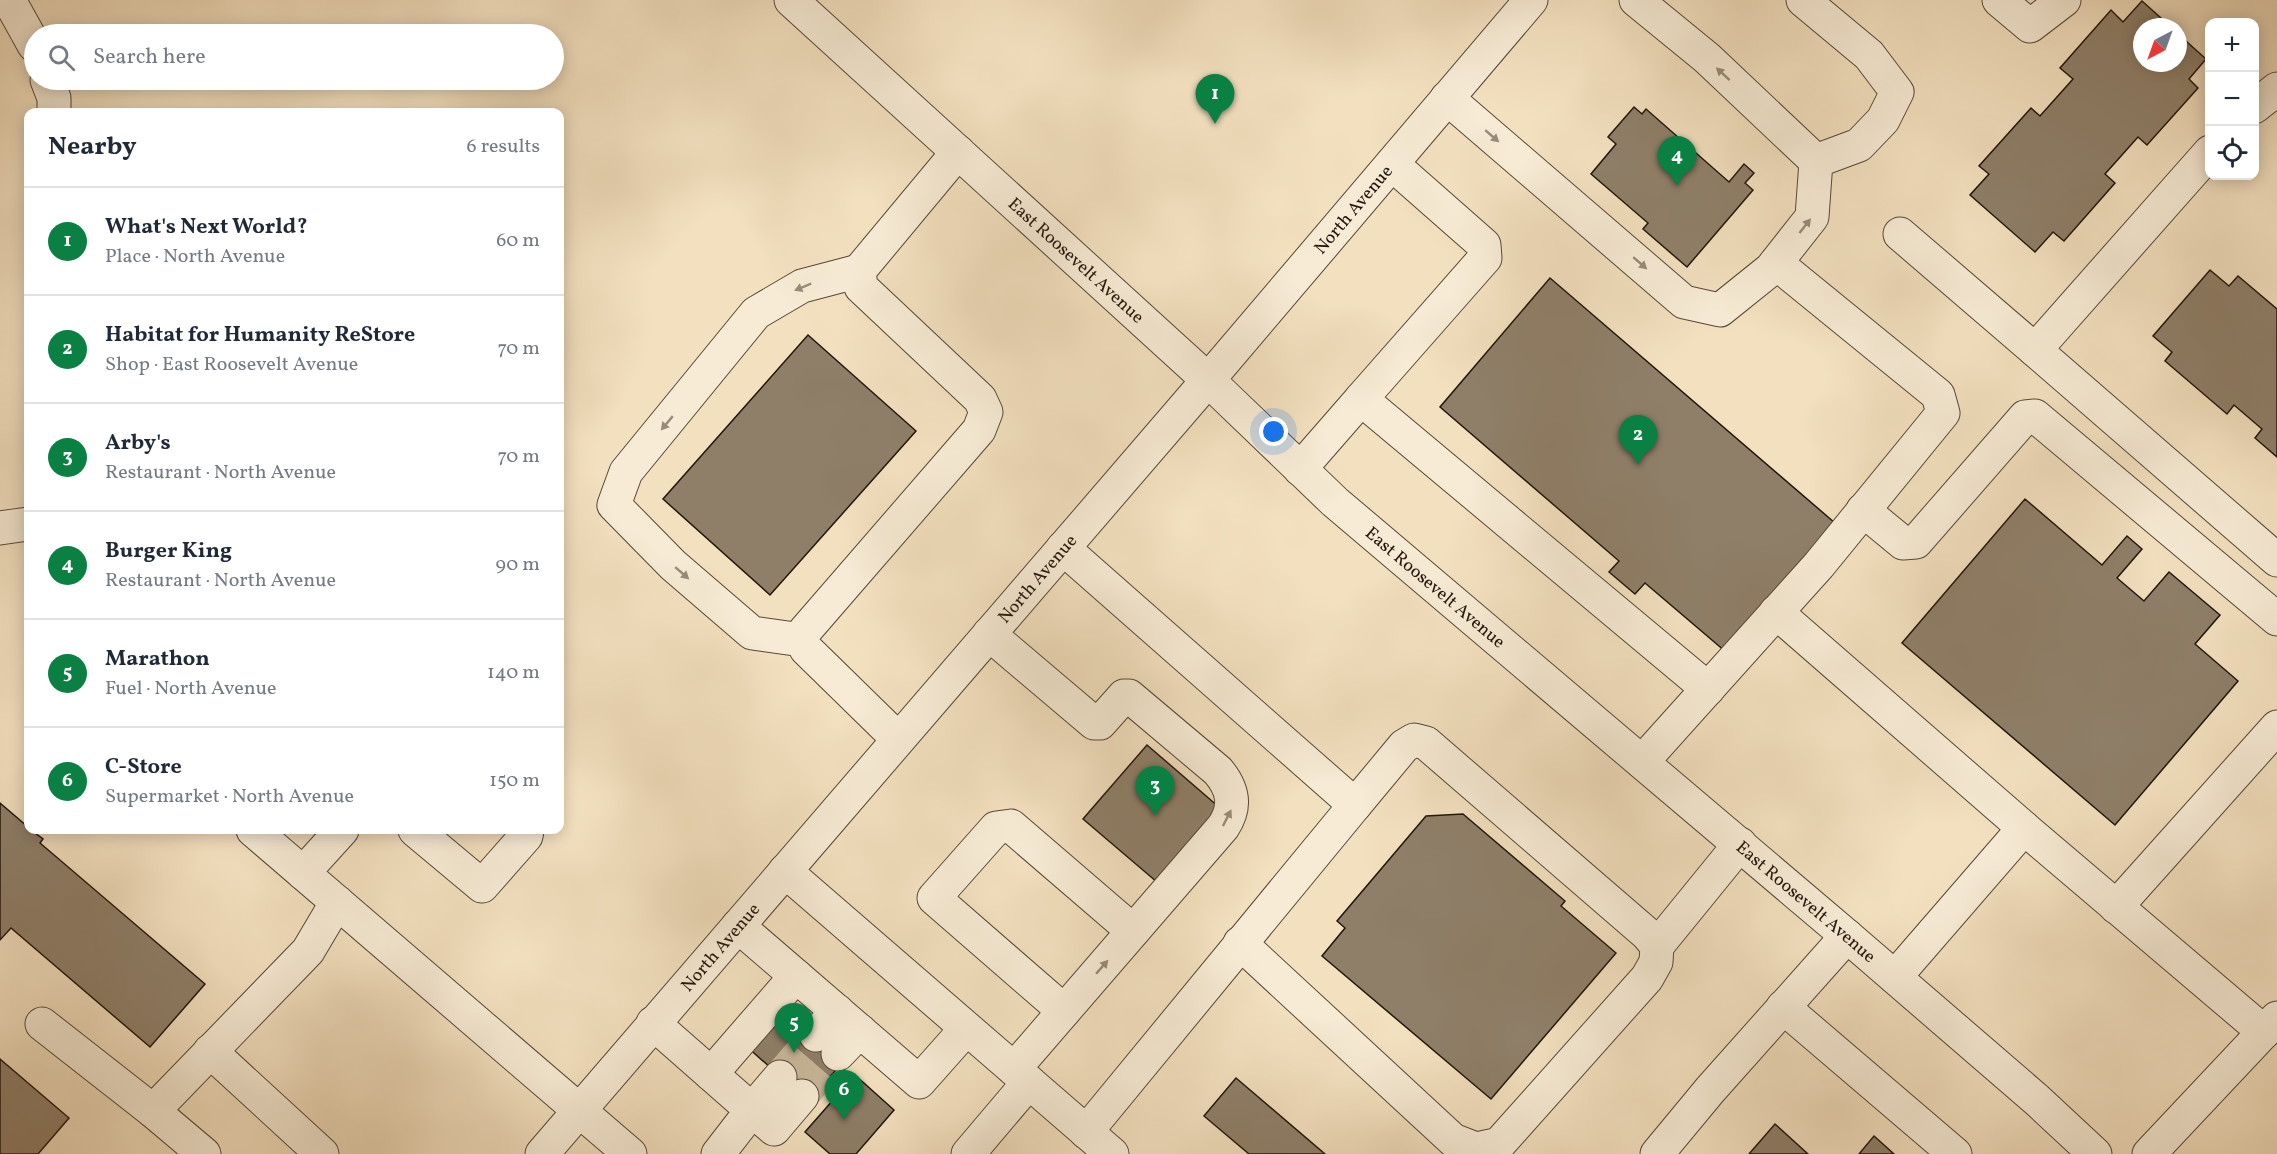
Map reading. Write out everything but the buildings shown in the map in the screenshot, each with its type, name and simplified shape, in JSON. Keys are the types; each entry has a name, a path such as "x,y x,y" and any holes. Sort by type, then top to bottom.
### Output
{"street":[{"path":"9,0 24,27"},
{"name":"East Roosevelt Avenue","path":"791,0 1208,380 1335,502 1895,977 2084,1150"},
{"name":"North Avenue","path":"542,1154 1208,380 1531,0"},
{"path":"1636,0 1707,58 1816,161"},
{"path":"1803,0 1869,55 1897,92 1883,120 1859,145 1816,161"},
{"path":"1999,0 2030,26 2064,0"},
{"path":"2259,103 2277,89"},
{"path":"51,90 54,108"},
{"path":"1447,98 1684,302 1720,310 1776,263 1812,217 1816,161"},
{"path":"802,640 752,633 673,565 614,505 626,472 756,313 802,286 859,271 958,152"},
{"path":"2035,350 2205,158"},
{"path":"1300,469 1485,258 1484,244 1392,164"},
{"path":"1900,234 2277,560"},
{"path":"1642,762 1819,565 1943,413 1938,395 1776,263"},
{"path":"859,271 861,287 980,399 986,412 979,430 804,632 802,640 806,649 898,739"},
{"path":"1361,399 1708,689"},
{"path":"1863,510 1903,543 1916,542 2025,417 2035,416 2277,620"},
{"path":"0,528 24,525"},
{"path":"1063,548 1355,805"},
{"path":"1776,612 2116,907 2271,1025 2149,1154"},
{"path":"968,1154 1064,1011 1223,827 1233,807 1232,794 1227,782 1218,771 1129,696 1124,696 1100,723 1094,723 988,634"},
{"path":"2116,907 2277,727"},
{"path":"1086,1132 1404,746 1414,740 1426,743 1647,934 1657,946"},
{"path":"1064,1011 934,898 996,828 1011,826 1133,931"},
{"path":"1895,977 2024,828"},
{"path":"258,834 630,1154"},
{"path":"303,873 338,834"},
{"path":"420,834 482,886 526,834"},
{"path":"1240,943 1453,1140 1476,1149 1499,1144 1647,978 1656,962 1657,946 1740,844"},
{"path":"785,872 1112,1154"},
{"path":"153,1111 308,951 337,902"},
{"path":"738,926 919,1082 966,1029"},
{"path":"1657,1154 1847,936"},
{"path":"711,1074 796,976"},
{"path":"1783,1007 1955,1154"},
{"path":"827,1045 848,1021"},
{"path":"653,1023 752,1110"},
{"path":"42,1024 204,1154"},
{"path":"210,1051 322,1154"},
{"path":"719,1154 752,1110 791,1087"}],"tunnel":[{"path":"780,1077 816,1035"},
{"path":"802,1096 838,1054"}],"place":[{"name":"What's Next World?","path":"1215,124"},
{"name":"Burger King","path":"1677,186"},
{"name":"Habitat for Humanity ReStore","path":"1638,465"},
{"name":"Arby's","path":"1155,816"},
{"name":"Marathon","path":"794,1053"},
{"name":"C-Store","path":"844,1120"}]}
